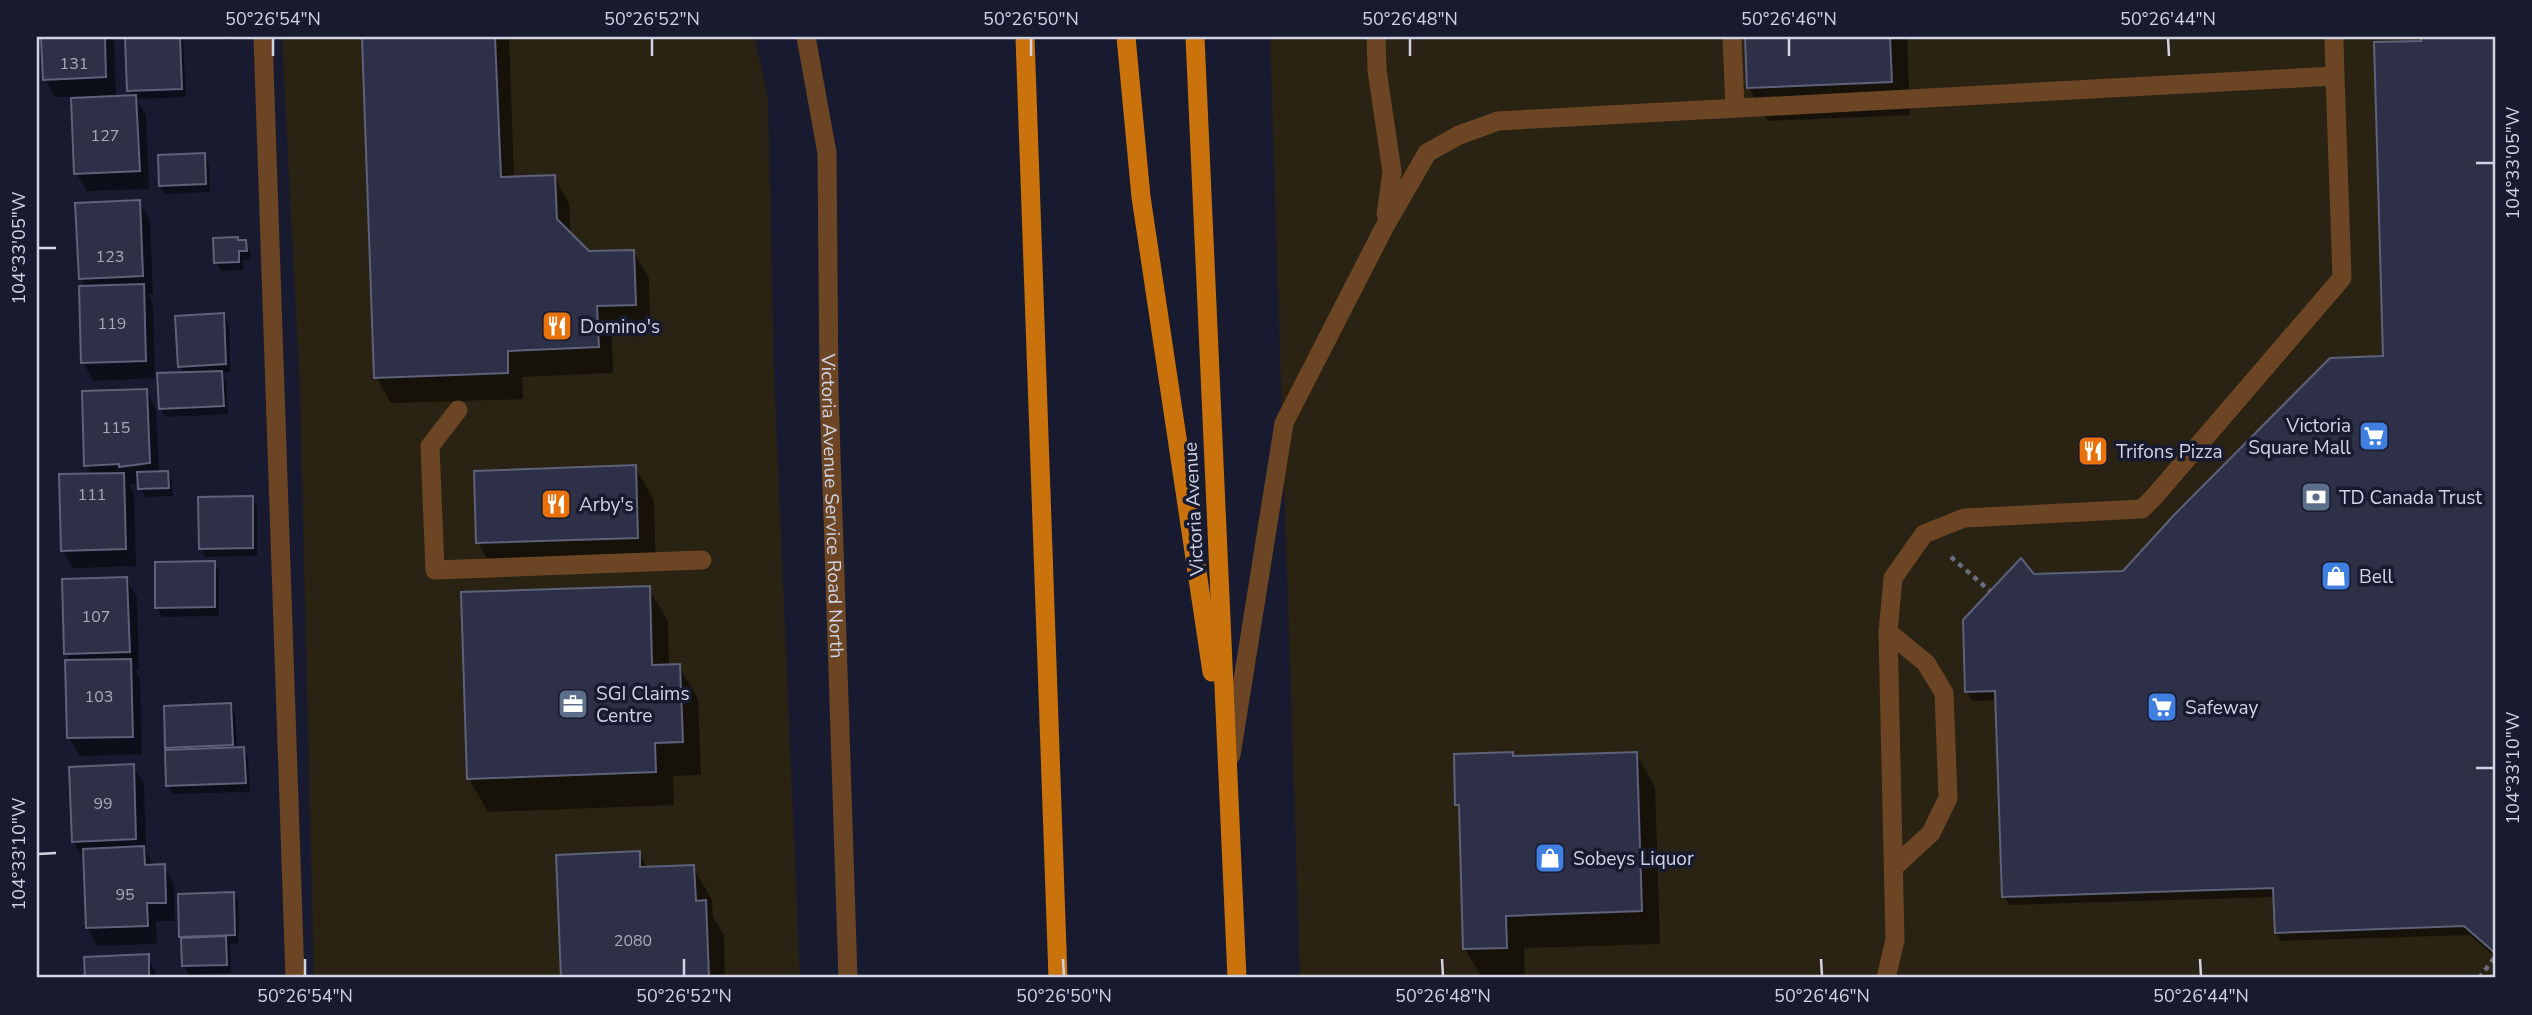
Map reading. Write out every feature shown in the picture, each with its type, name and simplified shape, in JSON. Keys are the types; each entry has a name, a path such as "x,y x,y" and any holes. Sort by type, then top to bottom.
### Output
{"highway":[{"path":"1025,37 1058,978"},
{"path":"1126,37 1141,197 1228,777"},
{"name":"Victoria Avenue","path":"1195,37 1237,978"}],"street":[{"path":"263,37 295,978"},
{"name":"Victoria Avenue Service Road North","path":"806,37 827,153 829,393 848,978"},
{"path":"1376,37 1377,70 1392,172 1385,226"},
{"path":"1732,37 1735,108"},
{"path":"1886,978 1895,940 1888,632 1893,579 1924,534 1964,518 2142,509 2343,278 2334,37"},
{"path":"1228,777 1284,423 1385,226 1427,153 1459,135 1498,121 2335,76"},
{"path":"458,410 430,446 435,570 702,560"},
{"path":"1888,632 1926,663 1944,694 1948,798 1931,833 1894,867"}],"path":[{"path":"1924,534 1990,591"},
{"path":"2479,978 2495,957"}],"shaded area":[{"path":"282,37 755,37 768,99 774,374 800,978 314,978 300,391"},
{"path":"1270,37 2495,37 2495,978 1300,978"}],"building":[{"path":"41,37 105,37 106,77 43,80"},
{"path":"125,37 180,37 182,89 127,91"},
{"path":"362,37 495,37 501,177 555,175 557,219 589,251 634,250 636,305 597,306 599,347 508,351 508,373 374,378"},
{"path":"1745,37 1890,37 1892,82 1747,88"},
{"name":"Victoria Square Mall","path":"2421,37 2495,37 2495,953 2464,926 2275,933 2273,888 2002,897 1995,691 1965,692 1963,620 2021,558 2034,574 2123,571 2175,514 2330,358 2383,356 2374,42 2421,41"},
{"path":"136,95 140,171 74,174 71,98"},
{"path":"205,153 206,184 159,186 158,155"},
{"path":"140,200 143,276 79,279 75,203"},
{"path":"238,237 238,240 246,240 247,251 239,251 239,262 214,263 213,238"},
{"path":"144,284 146,361 81,363 79,286"},
{"path":"224,313 226,364 178,367 175,316"},
{"path":"222,371 224,406 159,409 157,373"},
{"path":"147,389 150,463 119,467 119,464 84,466 82,391"},
{"name":"Arby's","path":"636,465 638,538 476,543 474,471"},
{"path":"168,471 169,488 138,489 137,472"},
{"path":"124,473 126,549 61,551 59,474"},
{"path":"253,496 253,548 199,549 198,497"},
{"path":"215,561 215,607 155,608 155,562"},
{"path":"127,577 130,652 64,654 62,579"},
{"name":"SGI Claims Centre","path":"650,586 652,665 680,664 683,742 655,743 656,772 467,779 461,592"},
{"path":"131,659 133,737 67,738 65,660"},
{"path":"231,703 233,745 165,748 164,706"},
{"path":"244,747 246,783 166,786 165,750"},
{"name":"Sobeys Liquor","path":"1513,752 1513,756 1637,752 1642,911 1506,916 1507,948 1463,949 1459,805 1455,805 1454,754"},
{"path":"134,764 136,839 72,842 69,767"},
{"path":"144,846 145,865 165,864 166,903 147,903 148,926 86,928 83,849"},
{"path":"640,851 640,867 694,865 696,901 706,900 709,978 561,978 556,855"},
{"path":"234,892 235,935 179,937 178,894"},
{"path":"226,936 227,965 182,966 181,938"},
{"path":"149,954 149,978 85,978 84,957"}],"place":[{"name":"Domino's","path":"557,326"},
{"name":"Victoria Square Mall","path":"2374,436"},
{"name":"Trifons Pizza","path":"2093,451"},
{"name":"TD Canada Trust","path":"2316,497"},
{"name":"Arby's","path":"556,504"},
{"name":"Bell","path":"2336,576"},
{"name":"SGI Claims Centre","path":"573,704"},
{"name":"Safeway","path":"2162,707"},
{"name":"Sobeys Liquor","path":"1550,858"}]}
